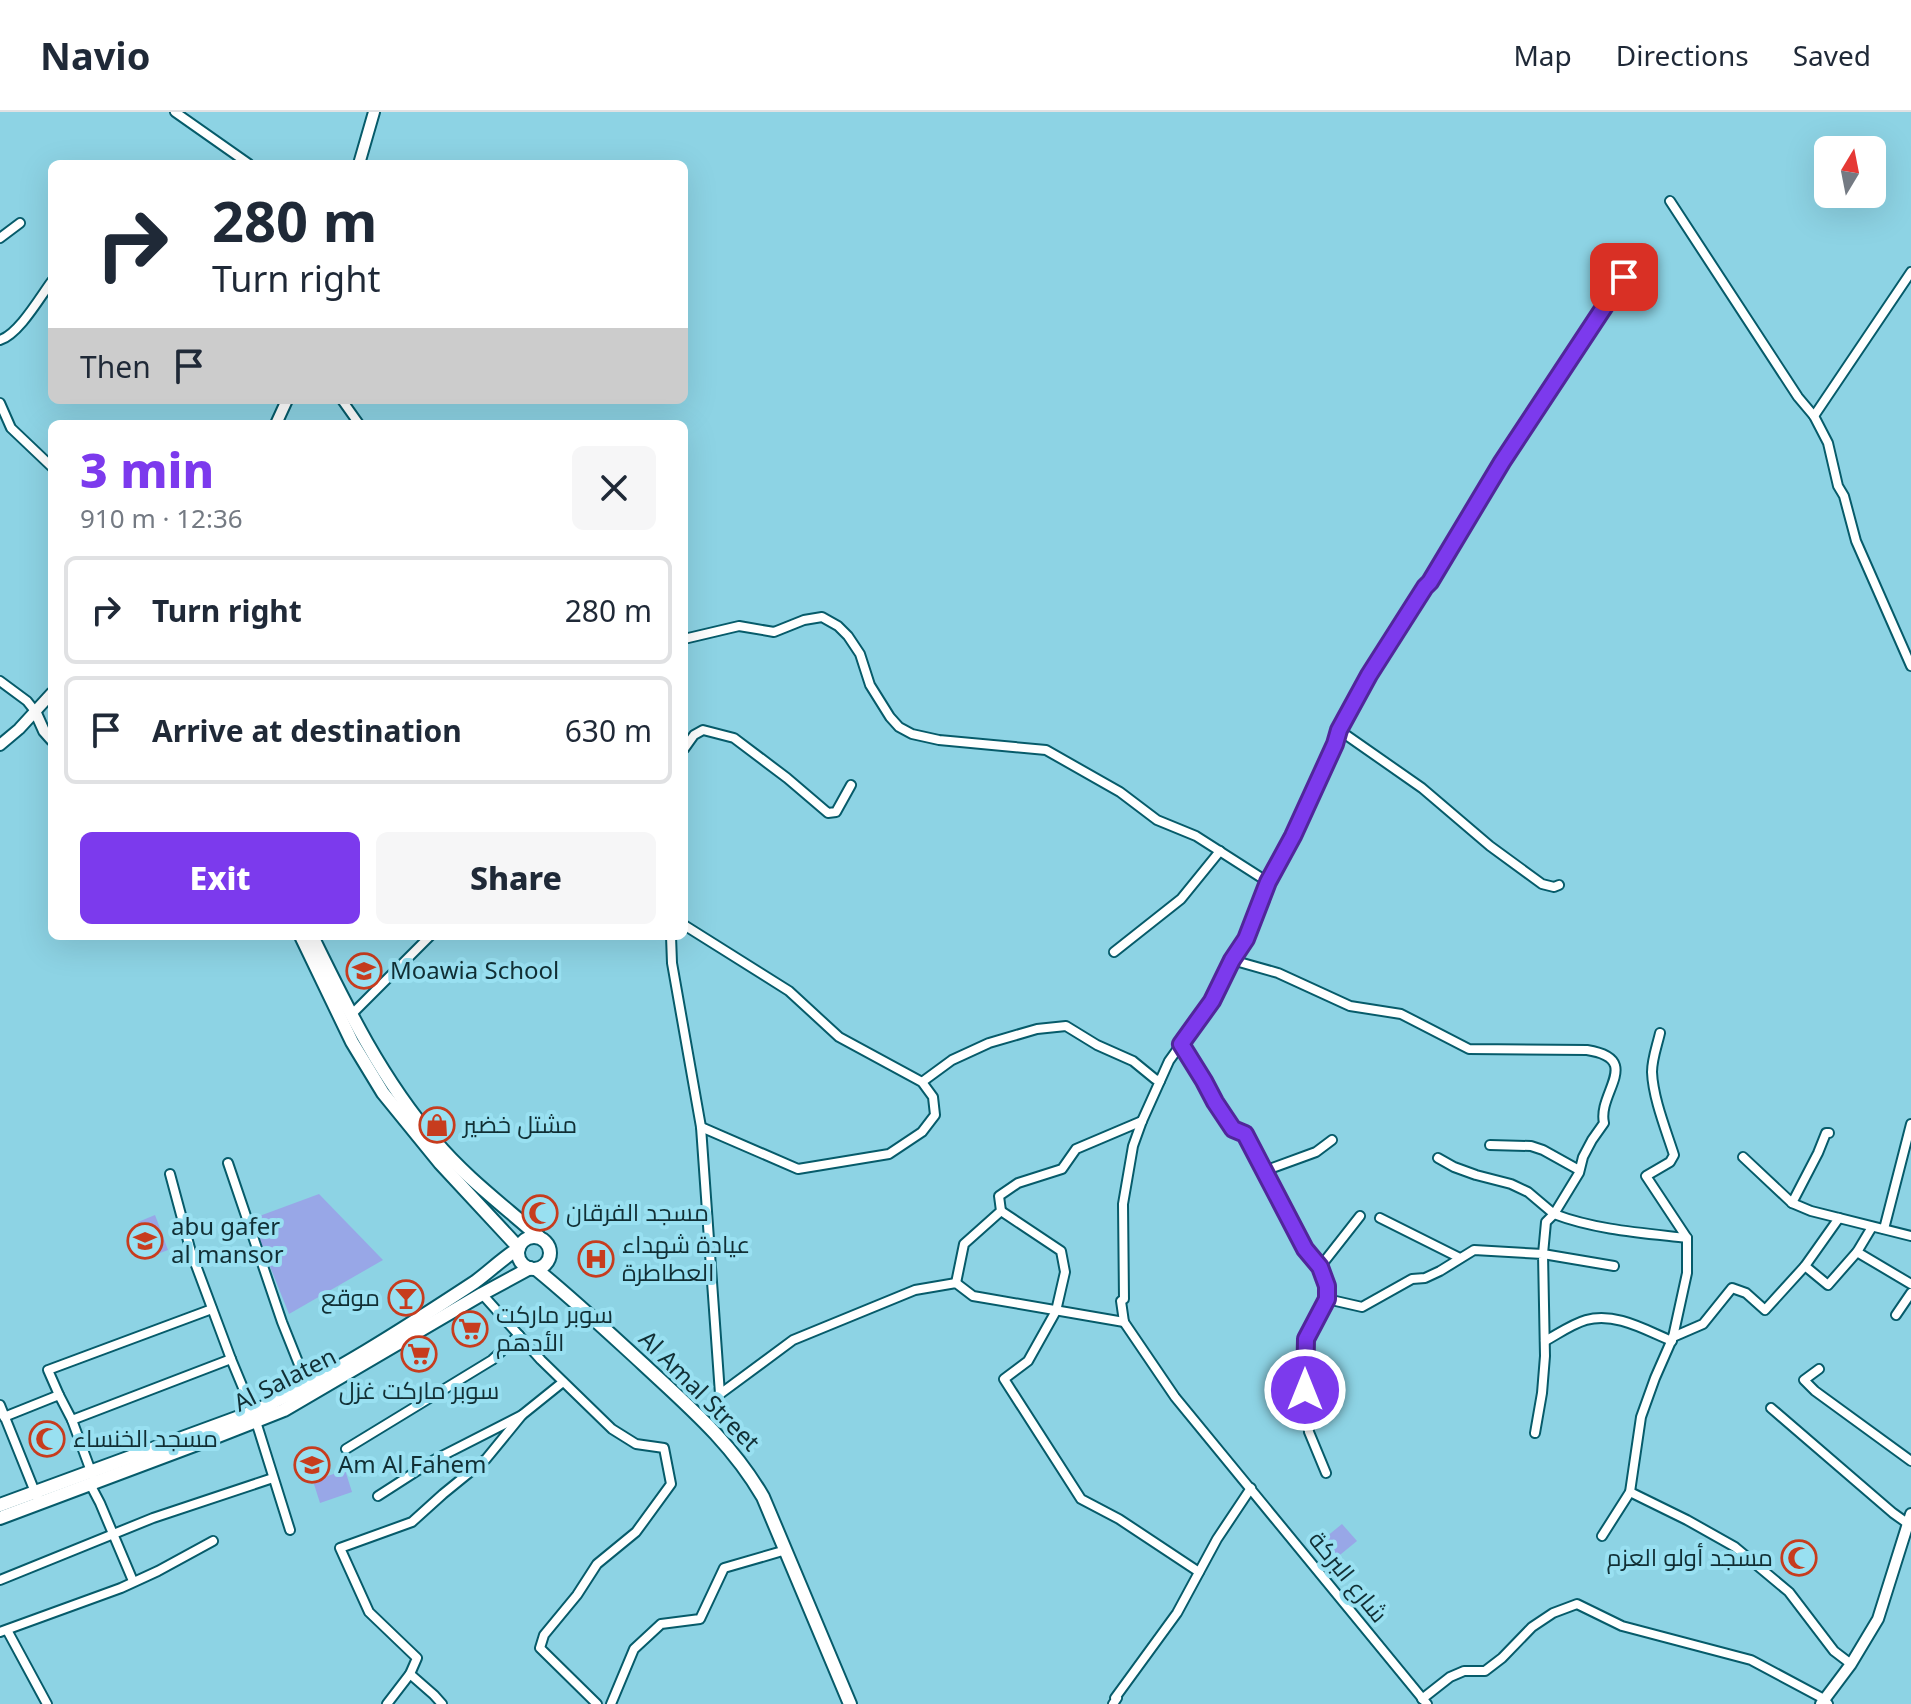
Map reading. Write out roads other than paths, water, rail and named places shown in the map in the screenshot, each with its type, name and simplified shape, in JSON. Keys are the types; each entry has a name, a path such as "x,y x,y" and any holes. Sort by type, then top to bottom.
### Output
{"main road":[{"path":"303,940 352,1042 389,1103 519,1248"},
{"path":"314,940 351,1015 393,1087 436,1143 548,1244 551,1254 546,1264 533,1268 525,1266 519,1258 519,1248 529,1237 539,1237"},
{"name":"Al Salaten","path":"0,1505 92,1479 254,1417 284,1410 519,1248"},
{"name":"Al Salaten","path":"309,1391 533,1268"},
{"name":"Al Amal Street","path":"533,1268 576,1301 700,1416 747,1470 763,1497 850,1704"},
{"name":"Al Salaten","path":"0,1518 37,1497"}],"street":[{"path":"175,112 243,160"},
{"path":"360,160 374,112"},
{"path":"1670,201 1798,397 1814,416 1828,443 1856,541 1911,666"},
{"path":"0,238 20,223"},
{"path":"1814,416 1911,272"},
{"path":"671,940 672,963 701,1127 720,1394 793,1340 915,1290 956,1283 973,1296 1124,1322 1121,1301 1124,1299 1123,1204 1133,1146 1169,1061 1212,1001 1246,939 1268,882 1293,836 1339,730 1369,675 1430,582 1502,462 1624,277"},
{"path":"0,340 5,339 26,317 48,287"},
{"path":"0,403 11,428 48,463"},
{"path":"688,638 739,626 774,632 804,620 822,617 848,636 860,654 870,685 899,727 912,734 939,740 1046,750 1120,792 1157,820 1196,836 1268,882"},
{"path":"0,681 27,701 48,736"},
{"path":"0,745 48,697"},
{"path":"688,743 703,730 734,738 828,813 836,812 851,785"},
{"path":"1339,730 1422,788 1490,846 1542,884 1559,885"},
{"path":"1114,952 1181,899 1220,851"},
{"path":"688,928 789,991 839,1037 922,1082 933,1097 935,1115 922,1132 889,1154 798,1169 701,1127"},
{"path":"351,1015 426,940"},
{"path":"1232,960 1278,973 1350,1006 1401,1014 1469,1049 1587,1050 1603,1053 1613,1060 1616,1070 1602,1116 1604,1123 1592,1140 1579,1173 1546,1222 1543,1254 1545,1341 1542,1393 1535,1433"},
{"path":"922,1082 952,1060 989,1043 1037,1029 1066,1026 1097,1045 1133,1061 1160,1081"},
{"path":"1602,1536 1630,1492 1641,1417 1673,1339 1687,1273 1687,1238 1646,1176 1670,1162 1674,1155 1652,1075 1660,1033"},
{"path":"1181,1044 1233,1129 1245,1134 1305,1249 1320,1267 1327,1286 1327,1299 1306,1339 1305,1390 1309,1432 1326,1473"},
{"path":"1142,1121 1076,1149 1062,1169 1018,1183 999,1196 1001,1211 1061,1251 1065,1272 1056,1311 1028,1361 1004,1379 1081,1499 1119,1519 1199,1572"},
{"path":"1884,1229 1911,1124"},
{"path":"1792,1203 1826,1133 1829,1133"},
{"path":"1264,1171 1316,1152 1332,1140"},
{"path":"1490,1145 1531,1146 1579,1170"},
{"path":"1743,1157 1792,1203 1811,1211 1911,1236"},
{"path":"1438,1158 1454,1167 1520,1188 1554,1214 1569,1220 1687,1238"},
{"path":"228,1163 309,1391"},
{"path":"170,1174 191,1252 254,1417 290,1530"},
{"path":"956,1283 964,1244 1001,1211"},
{"path":"1320,1267 1360,1216"},
{"path":"1380,1218 1460,1258"},
{"path":"1545,1341 1583,1321 1601,1317 1620,1319 1673,1339 1703,1324 1732,1288 1746,1293 1765,1310 1805,1266 1839,1218"},
{"path":"1805,1266 1828,1285 1857,1252 1872,1227"},
{"path":"1327,1299 1362,1307 1412,1279 1425,1278 1440,1271 1474,1250 1543,1254 1614,1266"},
{"path":"1857,1252 1911,1284"},
{"path":"1896,1315 1911,1293"},
{"path":"482,1294 563,1382 612,1429 636,1444 664,1448 671,1484 636,1532 597,1564 577,1595 544,1635 540,1648 597,1704"},
{"path":"133,1581 72,1420 48,1370 212,1309"},
{"name":"شارع البركة","path":"1124,1322 1175,1397 1424,1701"},
{"path":"346,1449 492,1360 519,1335"},
{"path":"72,1420 231,1359"},
{"path":"1819,1369 1804,1380 1911,1461"},
{"path":"378,1496 434,1460 522,1415 563,1382"},
{"path":"4,1417 59,1395"},
{"path":"0,1405 37,1497"},
{"path":"1424,1701 1450,1677 1464,1671 1485,1671 1532,1627 1553,1613 1577,1604 1622,1626 1751,1660 1824,1702 1878,1619 1909,1518 1893,1513 1771,1408"},
{"path":"387,1704 410,1674 417,1658 369,1612 340,1548 412,1522 486,1459 522,1415"},
{"path":"0,1441 12,1438"},
{"path":"0,1580 153,1518 273,1478"},
{"path":"1113,1704 1177,1613 1217,1539 1251,1488"},
{"path":"1630,1492 1735,1547 1789,1592 1834,1651 1851,1664"},
{"path":"47,1704 3,1631 104,1595 158,1571 213,1541"},
{"path":"611,1704 634,1649 661,1624 700,1619 724,1568 786,1550"},
{"path":"410,1674 442,1704"}],"place":[{"name":"Moawia School","path":"364,971"},
{"name":"مشتل خضير","path":"437,1125"},
{"name":"مسجد الفرقان","path":"540,1213"},
{"name":"abu gafer al mansor","path":"145,1241"},
{"name":"عيادة شهداء العطاطرة","path":"596,1259"},
{"name":"موقع","path":"406,1298"},
{"name":"سوبر ماركت الأدهم","path":"470,1329"},
{"name":"سوبر ماركت غزل","path":"419,1354"},
{"name":"مسجد الخنساء","path":"47,1439"},
{"name":"Am Al Fahem","path":"312,1465"},
{"name":"مسجد أولو العزم","path":"1799,1558"}]}
